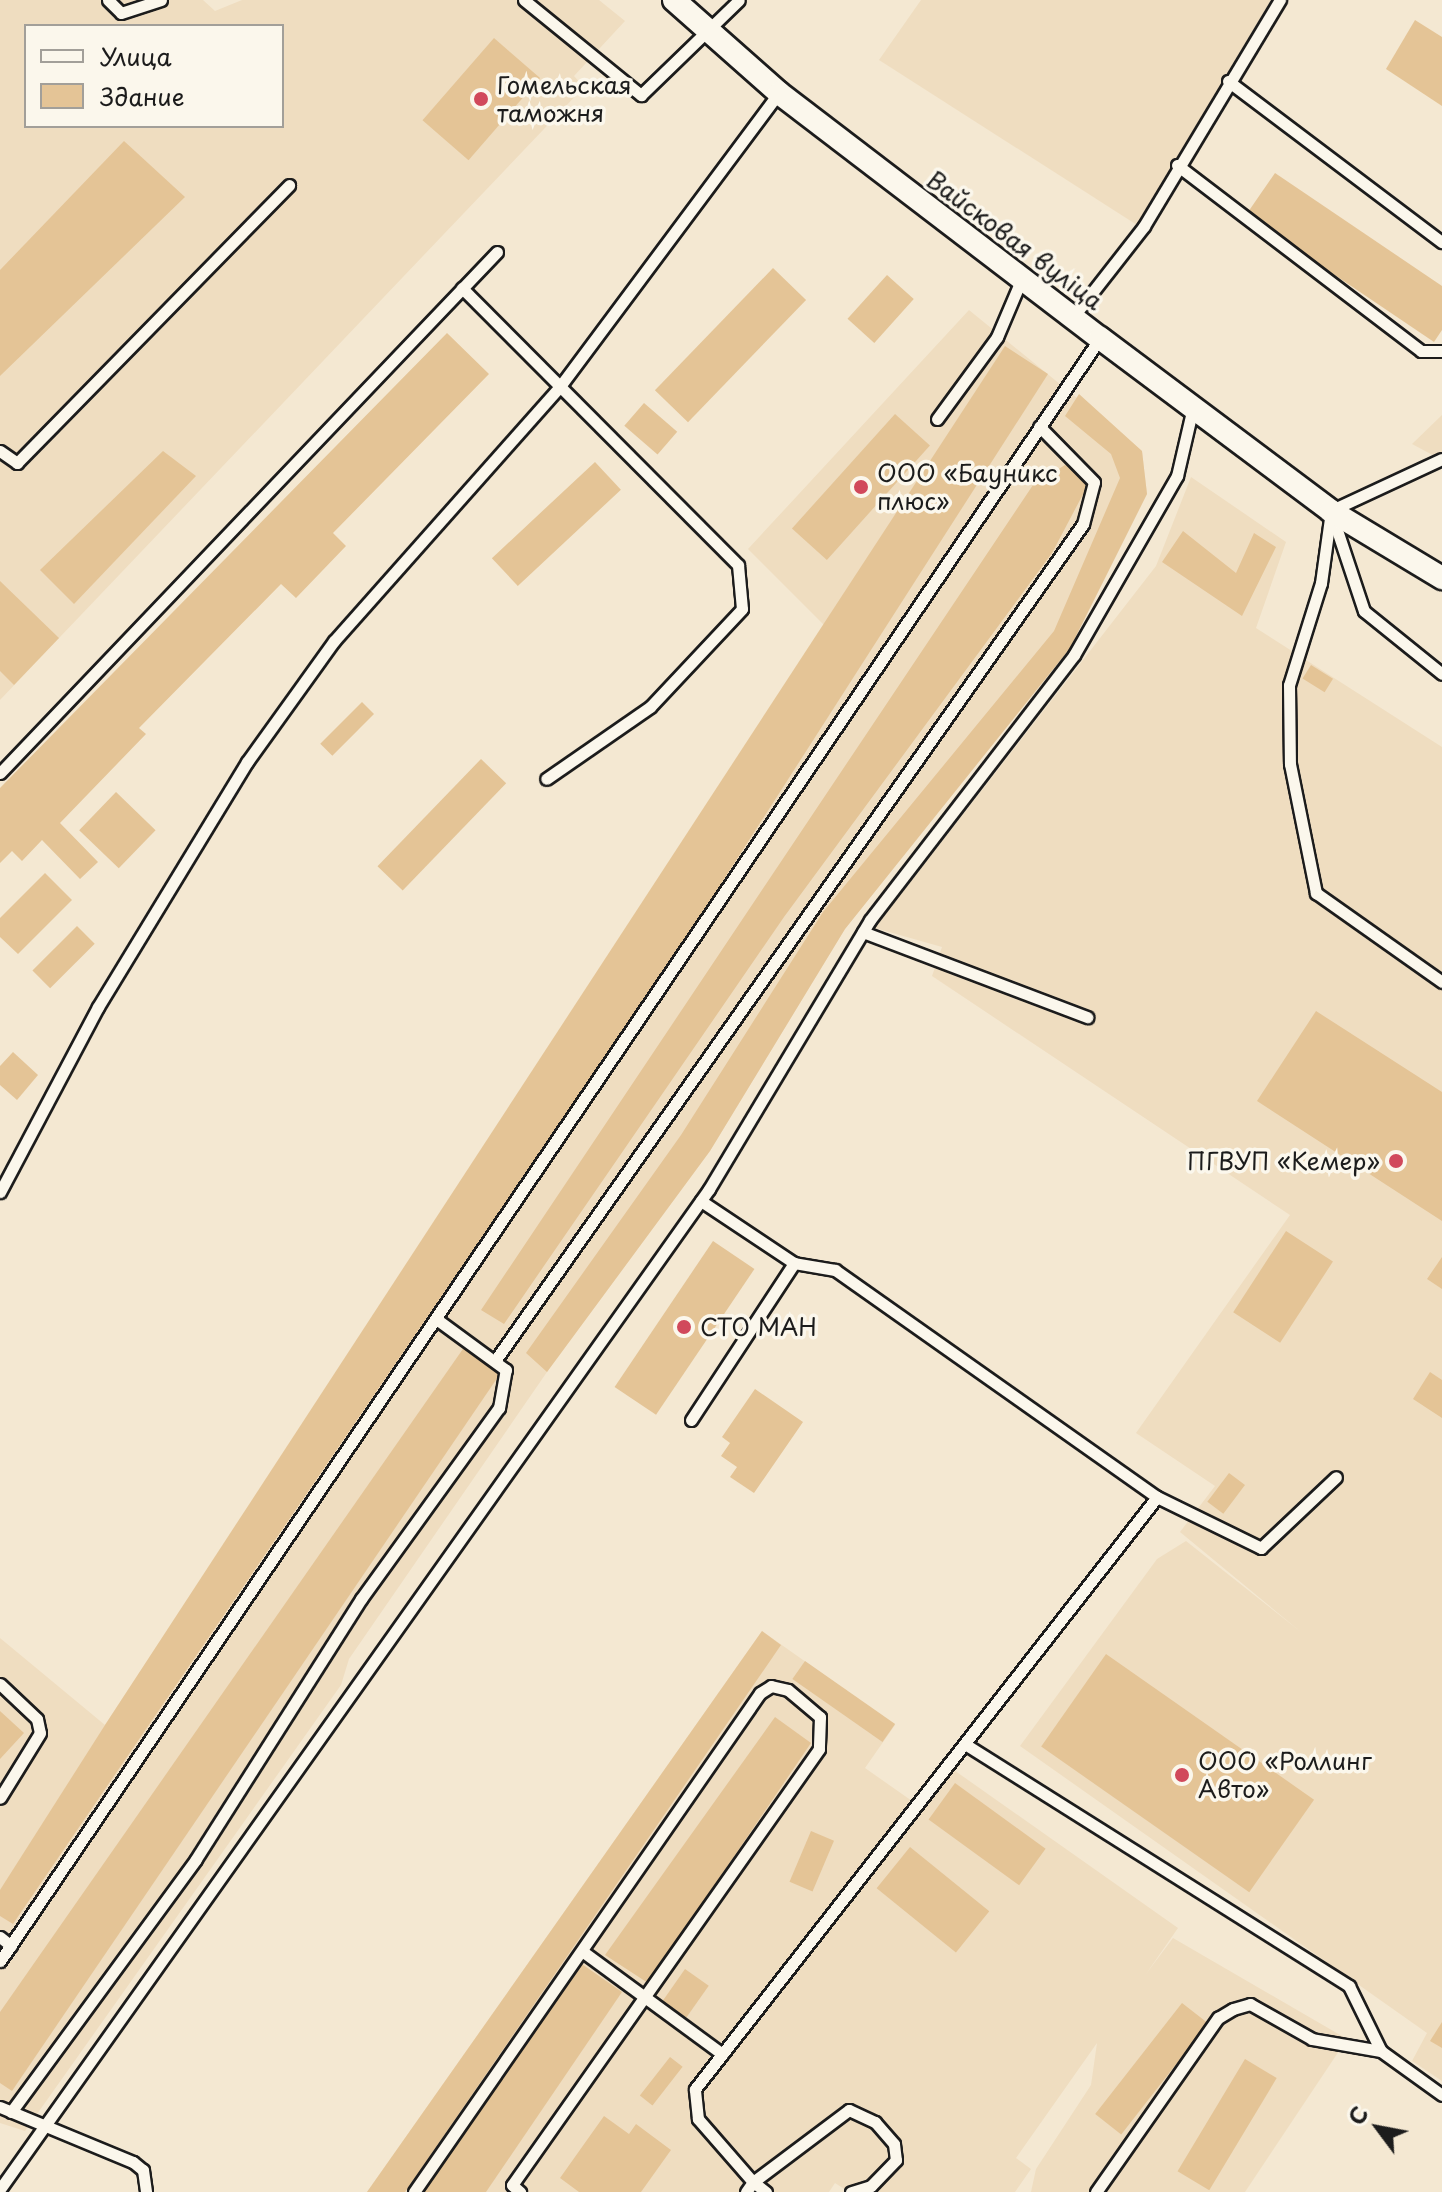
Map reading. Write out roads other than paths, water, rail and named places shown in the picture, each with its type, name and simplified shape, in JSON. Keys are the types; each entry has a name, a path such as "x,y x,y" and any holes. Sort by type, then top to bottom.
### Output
{"street":[{"name":"Вайсковая вуліца","path":"674,0 707,26 779,93 1100,338 1331,511 1442,578"}],"lane":[{"path":"108,0 121,13 161,0"},
{"path":"524,0 641,95 707,26 739,0"},
{"path":"1073,317 1144,226 1177,165 1280,0"},
{"path":"1228,81 1442,242"},
{"path":"0,1192 98,1007 247,762 334,641 561,385 779,93"},
{"path":"1177,165 1421,351 1442,351"},
{"path":"0,451 17,463 289,185"},
{"path":"0,773 497,252"},
{"path":"937,419 997,337 1022,278"},
{"path":"462,288 738,565 742,609 650,707 546,779"},
{"path":"0,1961 439,1321 1100,338"},
{"path":"0,2189 701,1201 863,932 1074,655 1177,476 1193,407"},
{"path":"497,1358 887,793 1083,524 1094,482 1039,426"},
{"path":"1331,511 1442,459"},
{"path":"1331,511 1364,611 1442,674"},
{"path":"1331,511 1321,583 1289,685 1290,764 1316,893 1442,982"},
{"path":"863,932 1087,1017"},
{"path":"701,1201 794,1263 835,1270 1157,1497 1261,1548 1336,1477"},
{"path":"691,1420 794,1263"},
{"path":"146,2192 143,2170 133,2162 5,2109 196,1859 361,1599 499,1408 508,1379 497,1358 439,1321"},
{"path":"766,2192 750,2187 693,2105 695,2089 1157,1497"},
{"path":"0,1684 37,1719 40,1733 0,1798"},
{"path":"414,2192 760,1693 771,1686 788,1690 820,1717 819,1749 643,1994 513,2190"},
{"path":"965,1744 1349,1986 1381,2051"},
{"path":"0,1937 11,1946"},
{"path":"582,1951 722,2054"},
{"path":"1096,2192 1218,2018 1250,2004 1312,2039 1381,2051 1442,2095"},
{"path":"750,2187 849,2110 875,2122 894,2144 896,2160 871,2186 851,2192"}],"place":[{"name":"Гомельская таможня","path":"481,99"},
{"name":"ООО «Бауникс плюс»","path":"861,487"},
{"name":"ПГВУП «Кемер»","path":"1396,1161"},
{"name":"СТО МАН","path":"684,1327"},
{"name":"ООО «Роллинг Авто»","path":"1182,1775"}]}
